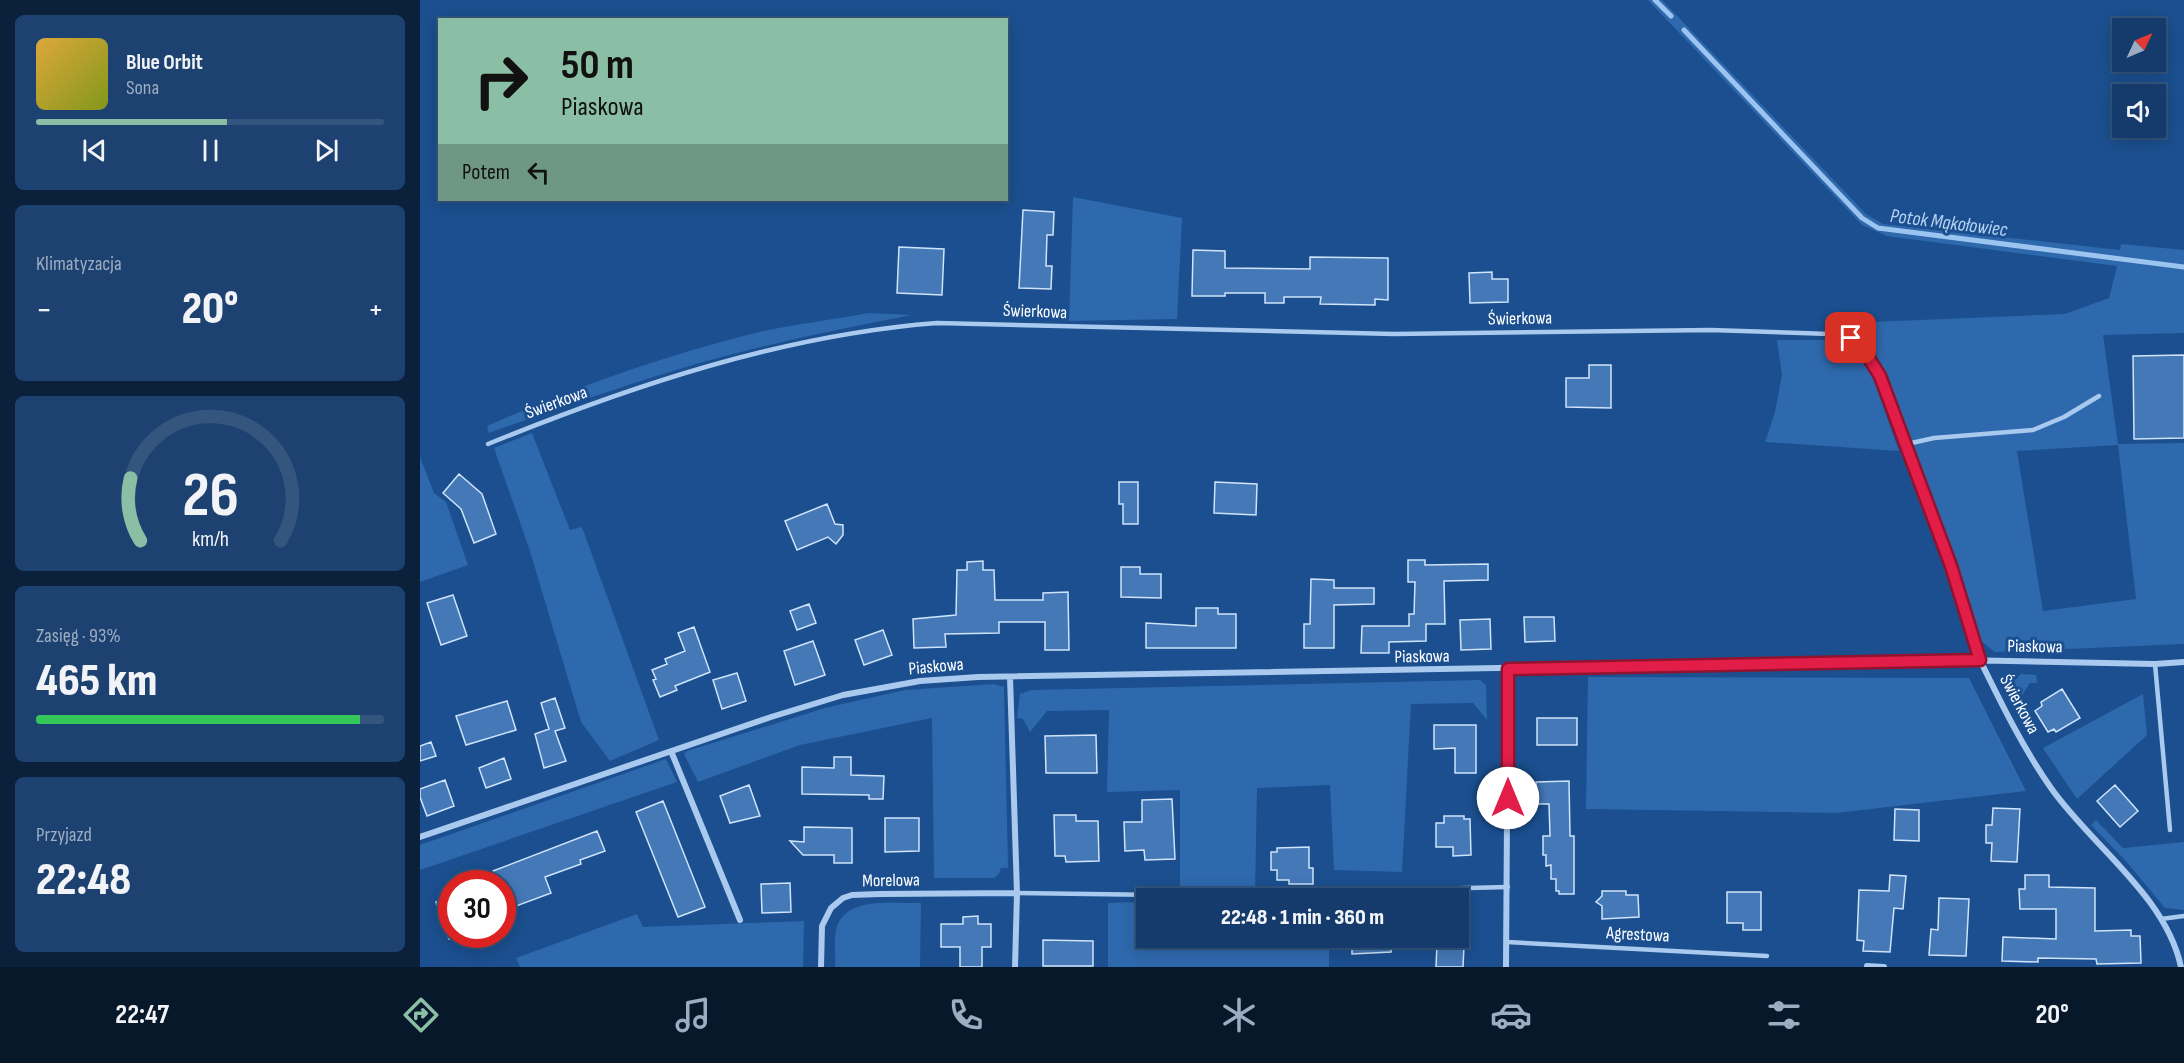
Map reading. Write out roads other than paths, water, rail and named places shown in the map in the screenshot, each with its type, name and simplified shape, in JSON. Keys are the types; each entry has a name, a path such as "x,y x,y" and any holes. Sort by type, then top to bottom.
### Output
{"street":[{"name":"Piaskowa","path":"420,837 671,750 843,695 920,681 1010,676 1980,660 2155,664 2184,662"},
{"name":"Świerkowa","path":"1980,660 2015,728 2051,788 2162,919 2175,945 2181,967"},
{"path":"1506,967 1508,669"},
{"path":"1010,676 1017,893 1015,967"},
{"path":"671,750 740,920"},
{"name":"Morelowa","path":"821,967 822,926 831,908 843,898 871,894 1017,893"},
{"path":"1867,966 1884,967"}],"lane":[{"name":"Świerkowa","path":"488,444 552,418 729,361 837,337 893,327 937,323 1394,334 1711,330 1830,334 1851,338 1865,352 1880,376 1951,566 1980,660"},
{"path":"1907,444 1934,438 2033,430 2064,417 2099,396"},
{"path":"2155,664 2170,830"},
{"path":"1468,888 1508,887"},
{"path":"1017,893 1136,895"},
{"path":"2162,919 2184,915"},
{"name":"Agrestowa","path":"1507,942 1767,956"}],"waterway":[{"name":"Potok Mąkołowiec","path":"1655,0 1671,16"},
{"name":"Potok Mąkołowiec","path":"1684,30 1862,218 1878,228 2184,267"}]}
